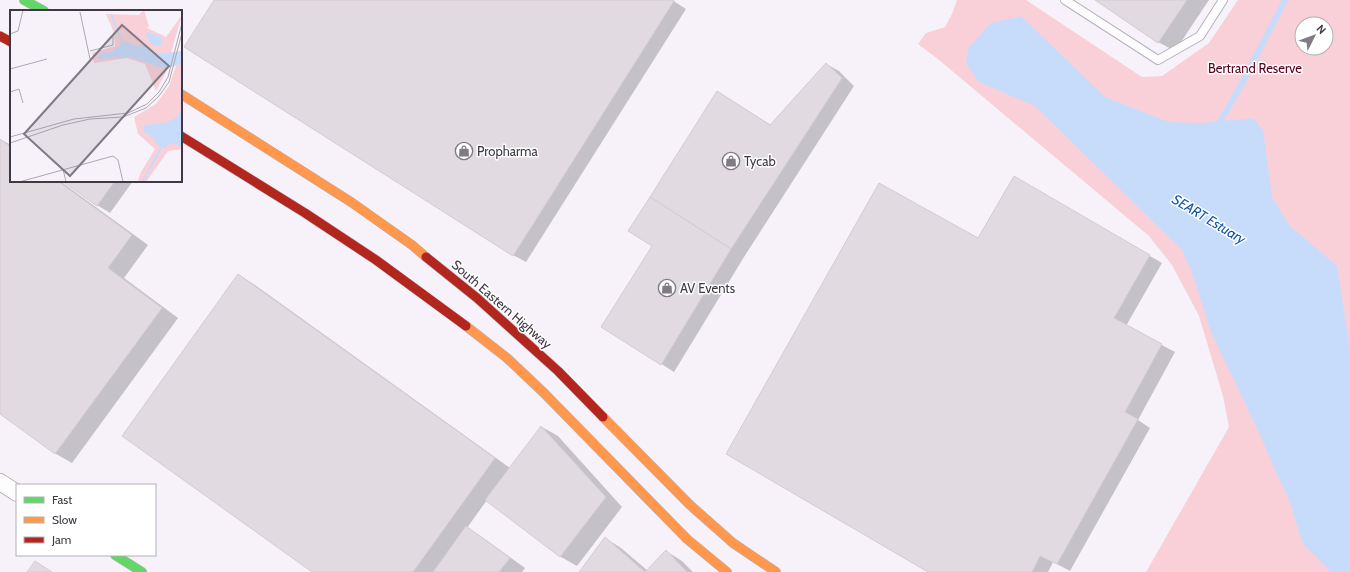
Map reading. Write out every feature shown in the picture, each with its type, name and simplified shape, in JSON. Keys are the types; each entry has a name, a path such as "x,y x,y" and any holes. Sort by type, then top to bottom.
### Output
{"main road":[{"path":"24,0 42,10"},
{"path":"0,36 10,41"},
{"name":"South Eastern Highway","path":"182,95 351,202 412,245 477,298 558,371 690,506 733,543 776,572"},
{"path":"182,137 305,213 376,260 468,327 507,358 544,393 640,493 687,539 726,572"},
{"path":"117,556 142,572"}],"lane":[{"path":"1065,0 1158,60 1200,36 1223,0"}],"green space":[{"name":"Bertrand Reserve","path":"957,0 1026,0 1142,77 1162,76 1209,43 1238,0 1350,0 1350,572 1146,572 1229,427 1223,396 1199,316 1172,265 1149,236 918,44 926,33 945,27"}],"water":[{"name":"SEART Estuary","path":"1021,16 1105,97 1169,122 1202,123 1253,118 1263,130 1272,197 1289,225 1337,266 1350,349 1350,572 1331,572 1303,544 1289,500 1211,332 1192,273 1182,250 1035,106 979,82 966,64 968,48 991,23"}],"building":[{"name":"Propharma","path":"214,0 674,1 513,256 184,47"},
{"path":"1095,0 1187,0 1158,43"},
{"name":"Tycab","path":"826,63 842,78 731,249 650,197 717,91 770,125"},
{"path":"0,139 10,146 10,182 59,182 132,235 108,268 162,308 55,454 0,414"},
{"path":"1014,176 1150,255 1114,318 1162,344 1125,412 1138,419 1057,564 1040,556 1032,572 928,572 726,454 879,183 978,238"},
{"path":"63,182 114,182 97,206"},
{"name":"AV Events","path":"650,197 731,249 661,365 601,327 652,246 628,231"},
{"path":"238,274 495,458 413,572 312,572 122,436"},
{"path":"541,426 606,497 560,557 485,500"},
{"path":"466,526 510,558 499,572 433,572"},
{"path":"605,537 645,572 579,572"},
{"path":"666,550 687,572 645,572"},
{"path":"35,561 52,572 27,572"}],"waterway":[{"path":"1217,127 1240,87 1285,0"}],"traffic: fast":[{"path":"24,0 42,10"},
{"path":"117,556 142,572"}],"traffic: slow":[{"path":"182,95 351,202 412,245 426,257"},
{"path":"466,326 507,358 544,393 687,539 727,572"},
{"path":"603,417 690,505 733,543 776,572"}],"traffic: jam":[{"path":"0,36 10,41"},
{"path":"182,137 305,213 376,260 466,326"},
{"path":"426,257 477,298 558,371 603,417"}],"place":[{"name":"Propharma","path":"464,151"},
{"name":"Tycab","path":"731,161"},
{"name":"AV Events","path":"667,288"}]}
